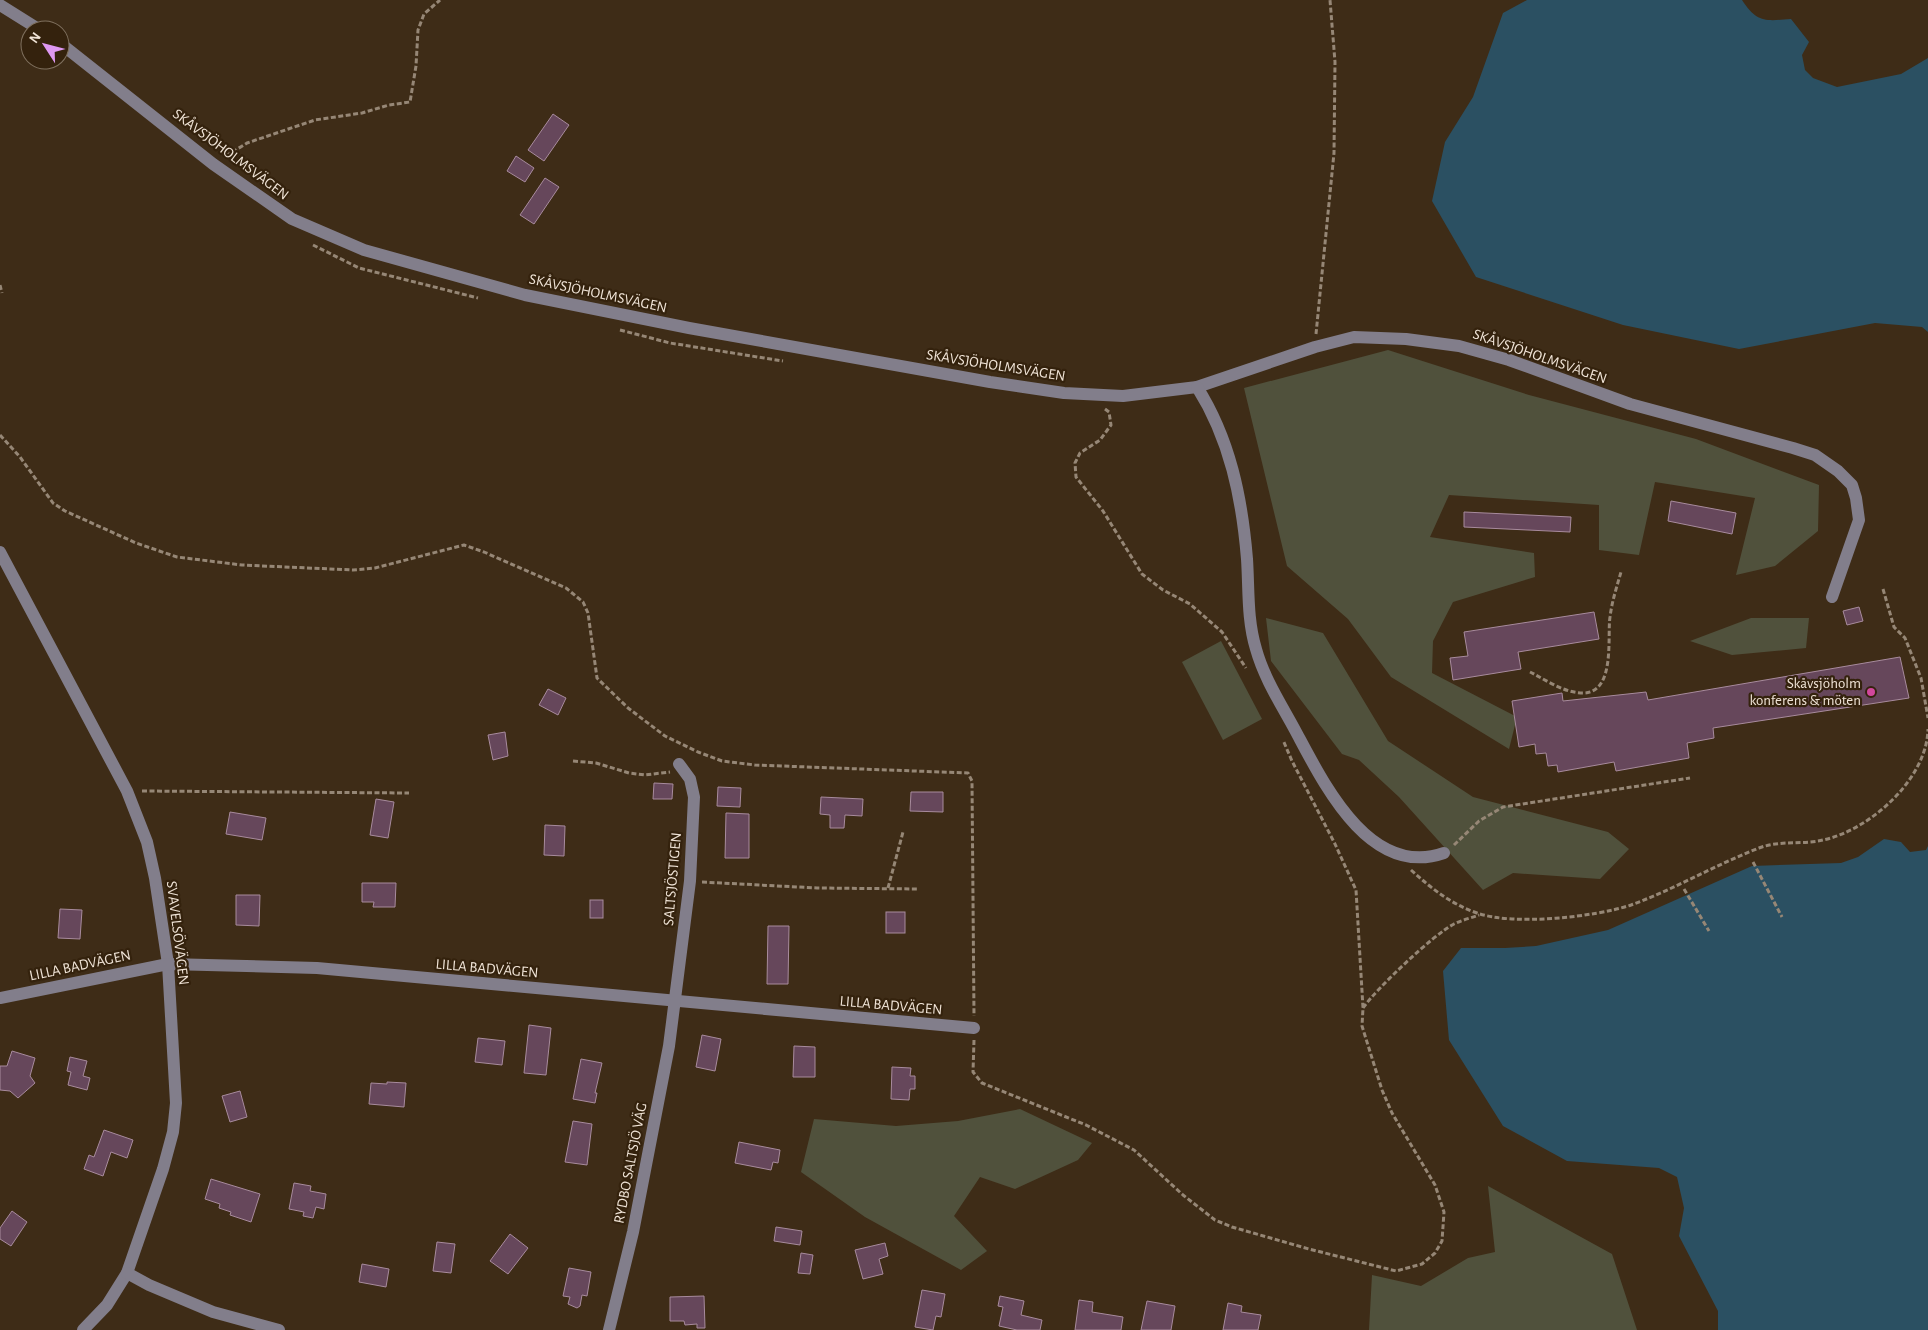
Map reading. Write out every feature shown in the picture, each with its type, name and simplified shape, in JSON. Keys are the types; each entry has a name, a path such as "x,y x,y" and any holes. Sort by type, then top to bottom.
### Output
{"street":[{"path":"0,5 24,20"},
{"name":"SKÅVSJÖHOLMSVÄGEN","path":"70,51 213,164 292,220 364,250 525,296 690,328 1064,394 1123,396 1197,387 1315,347 1354,337 1406,339 1459,346 1518,363 1630,404 1815,455 1838,471 1852,485 1859,520 1832,597"},
{"path":"1197,387 1213,412 1230,455 1240,503 1247,558 1250,624 1260,664 1307,752 1345,814 1369,837 1392,852 1423,858 1444,853"},
{"name":"SVAVELSÖVÄGEN","path":"0,552 127,791 147,842 155,878 168,964 175,1114 163,1169 127,1273 107,1305 83,1330"},
{"name":"SALTSJÖSTIGEN","path":"675,1001 690,881 694,797 690,779 682,768"},
{"name":"LILLA BADVÄGEN","path":"0,998 168,964 317,968 974,1028"},
{"name":"RYDBO SALTSJÖ VÄG","path":"609,1330 633,1232 669,1046 675,1001"},
{"path":"127,1273 212,1312 280,1330"}],"path":[{"path":"213,164 247,143 315,120 362,113 390,104 410,102 416,66 418,30 424,14 440,0"},
{"path":"1315,347 1334,154 1335,62 1330,0"},
{"path":"310,243 359,268 411,283 486,300"},
{"path":"0,285 2,293"},
{"path":"616,329 670,343 786,361"},
{"path":"1099,404 1109,412 1111,425 1100,440 1080,453 1075,464 1076,477 1103,510 1142,574 1163,590 1190,604 1222,632 1247,670"},
{"path":"0,435 20,457 53,503 65,511 136,543 177,557 242,565 353,570 375,568 464,546 566,588 583,602 588,613 597,678 628,708 665,736 722,761 755,765 968,773 972,781 973,1072 982,1083 1086,1125 1134,1150 1182,1194 1215,1220 1232,1227 1396,1270 1422,1264 1435,1252 1442,1241 1444,1212 1436,1185 1392,1113 1382,1090 1362,1026 1363,1008 1356,890 1335,844 1292,761 1280,731"},
{"path":"1530,672 1566,690 1586,694 1596,689 1603,679 1608,664 1610,617 1621,572"},
{"path":"1883,589 1894,627 1905,638 1922,678 1928,718"},
{"path":"1392,852 1439,895 1480,914 1544,919 1589,914 1630,905 1672,888 1719,864 1766,846 1821,841 1838,836 1878,812 1915,773 1922,760 1928,729"},
{"path":"573,761 596,762 629,773 645,775 682,768"},
{"path":"1444,853 1479,821 1502,807 1690,778"},
{"path":"127,791 409,793"},
{"path":"888,888 903,832"},
{"path":"1753,862 1782,917"},
{"path":"690,881 817,888 919,889"},
{"path":"1684,888 1709,931"},
{"path":"1363,1008 1371,996 1438,936 1452,925 1480,914"}],"green space":[{"path":"1388,350 1529,395 1696,439 1819,485 1818,531 1775,566 1736,575 1755,498 1655,482 1639,555 1599,550 1599,505 1449,495 1430,537 1534,553 1535,577 1453,602 1433,641 1432,673 1517,717 1509,749 1391,677 1348,619 1287,566 1244,388"},
{"path":"1266,618 1323,633 1388,741 1473,797 1608,832 1629,849 1600,879 1513,873 1483,890 1399,797 1359,760 1342,754 1271,661"},
{"path":"1751,618 1809,618 1806,648 1732,655 1690,641"},
{"path":"1221,641 1262,719 1223,740 1182,662"},
{"path":"1020,1109 1092,1143 1078,1160 1015,1189 980,1177 954,1216 987,1251 961,1270 865,1217 801,1172 814,1119 896,1126 958,1121"},
{"path":"1488,1186 1612,1254 1637,1330 1369,1330 1372,1275 1421,1286 1468,1258 1495,1252"}],"water":[{"path":"1527,0 1742,0 1752,13 1762,19 1791,19 1809,42 1802,55 1805,70 1813,78 1837,87 1901,74 1928,58 1928,332 1922,327 1875,323 1739,349 1623,325 1476,277 1432,201 1445,142 1473,97 1503,13"},
{"path":"1884,839 1901,842 1910,852 1926,850 1928,846 1928,1330 1718,1330 1718,1311 1679,1236 1684,1208 1677,1177 1659,1168 1567,1161 1503,1126 1449,1040 1443,971 1461,948 1536,946 1608,930 1752,866 1841,863 1858,857"}],"building":[{"path":"553,114 569,125 544,161 528,150"},
{"path":"516,156 534,168 525,182 507,171"},
{"path":"545,178 559,187 534,224 520,215"},
{"path":"1671,501 1736,513 1732,534 1668,521"},
{"path":"1464,512 1571,517 1570,532 1464,527"},
{"path":"1859,607 1863,621 1847,625 1843,611"},
{"path":"1594,612 1599,639 1518,652 1521,669 1453,680 1450,658 1468,656 1464,632"},
{"path":"1900,657 1909,698 1713,728 1714,738 1687,743 1689,758 1616,771 1614,762 1558,772 1557,765 1548,766 1546,753 1536,754 1535,744 1519,747 1512,701 1562,693 1563,701 1646,692 1648,700"},
{"path":"548,689 566,698 558,715 539,705"},
{"path":"505,732 508,756 493,760 488,735"},
{"path":"654,783 673,784 672,799 653,799"},
{"path":"718,787 741,788 740,807 717,806"},
{"path":"911,792 943,792 943,812 910,811"},
{"path":"821,797 863,799 862,816 845,815 844,828 830,828 830,815 820,814"},
{"path":"376,799 394,802 388,838 370,835"},
{"path":"230,812 266,818 262,840 226,834"},
{"path":"726,813 749,814 749,858 725,858"},
{"path":"545,825 565,826 564,856 544,855"},
{"path":"362,883 396,883 395,907 373,907 374,902 362,902"},
{"path":"236,895 260,895 259,926 236,925"},
{"path":"590,900 603,900 603,918 590,918"},
{"path":"60,909 82,910 80,939 58,938"},
{"path":"886,912 905,912 905,933 886,933"},
{"path":"768,926 789,926 788,984 767,984"},
{"path":"529,1025 551,1028 546,1075 524,1073"},
{"path":"702,1035 721,1039 715,1071 696,1067"},
{"path":"478,1038 505,1041 502,1065 475,1062"},
{"path":"794,1046 815,1047 815,1077 793,1077"},
{"path":"12,1051 35,1058 30,1076 35,1083 18,1098 10,1091 0,1090 0,1066 7,1066"},
{"path":"70,1057 87,1061 83,1076 90,1078 87,1090 68,1085 71,1072 67,1071"},
{"path":"581,1059 602,1063 595,1093 597,1093 595,1103 573,1099"},
{"path":"892,1067 911,1068 910,1076 915,1076 915,1089 910,1089 909,1100 891,1099"},
{"path":"387,1082 406,1083 404,1107 369,1104 371,1083 387,1084"},
{"path":"240,1091 247,1117 230,1122 222,1096"},
{"path":"573,1121 592,1124 587,1165 565,1162"},
{"path":"104,1130 133,1140 127,1158 111,1152 103,1176 84,1169 89,1155 94,1157"},
{"path":"739,1142 780,1150 778,1163 773,1162 771,1170 735,1163"},
{"path":"211,1179 260,1194 251,1222 230,1215 231,1212 219,1208 220,1204 205,1199"},
{"path":"294,1183 311,1186 310,1191 326,1194 324,1209 316,1207 313,1218 303,1216 304,1212 289,1209"},
{"path":"12,1211 27,1222 11,1246 0,1239 0,1228"},
{"path":"776,1227 802,1231 800,1245 774,1241"},
{"path":"510,1234 528,1248 508,1274 490,1261"},
{"path":"437,1242 455,1244 451,1273 433,1271"},
{"path":"885,1243 888,1256 879,1259 883,1274 863,1279 855,1250"},
{"path":"801,1253 813,1255 810,1274 798,1273"},
{"path":"362,1264 389,1269 386,1287 359,1282"},
{"path":"569,1268 591,1272 587,1296 582,1295 580,1306 577,1308 568,1304 570,1297 563,1296"},
{"path":"922,1290 945,1294 941,1317 936,1316 933,1330 915,1327"},
{"path":"704,1296 705,1328 697,1328 697,1324 685,1325 684,1321 670,1321 670,1297"},
{"path":"1000,1296 1024,1301 1021,1315 1042,1320 1040,1330 1017,1330 999,1326 1003,1307 998,1306"},
{"path":"1079,1300 1093,1302 1092,1312 1123,1317 1121,1330 1075,1330"},
{"path":"1147,1301 1175,1306 1171,1330 1141,1330"},
{"path":"1228,1303 1242,1306 1241,1312 1261,1315 1258,1330 1223,1330"}],"place":[{"name":"Skåvsjöholm konferens & möten","path":"1871,692"}]}
